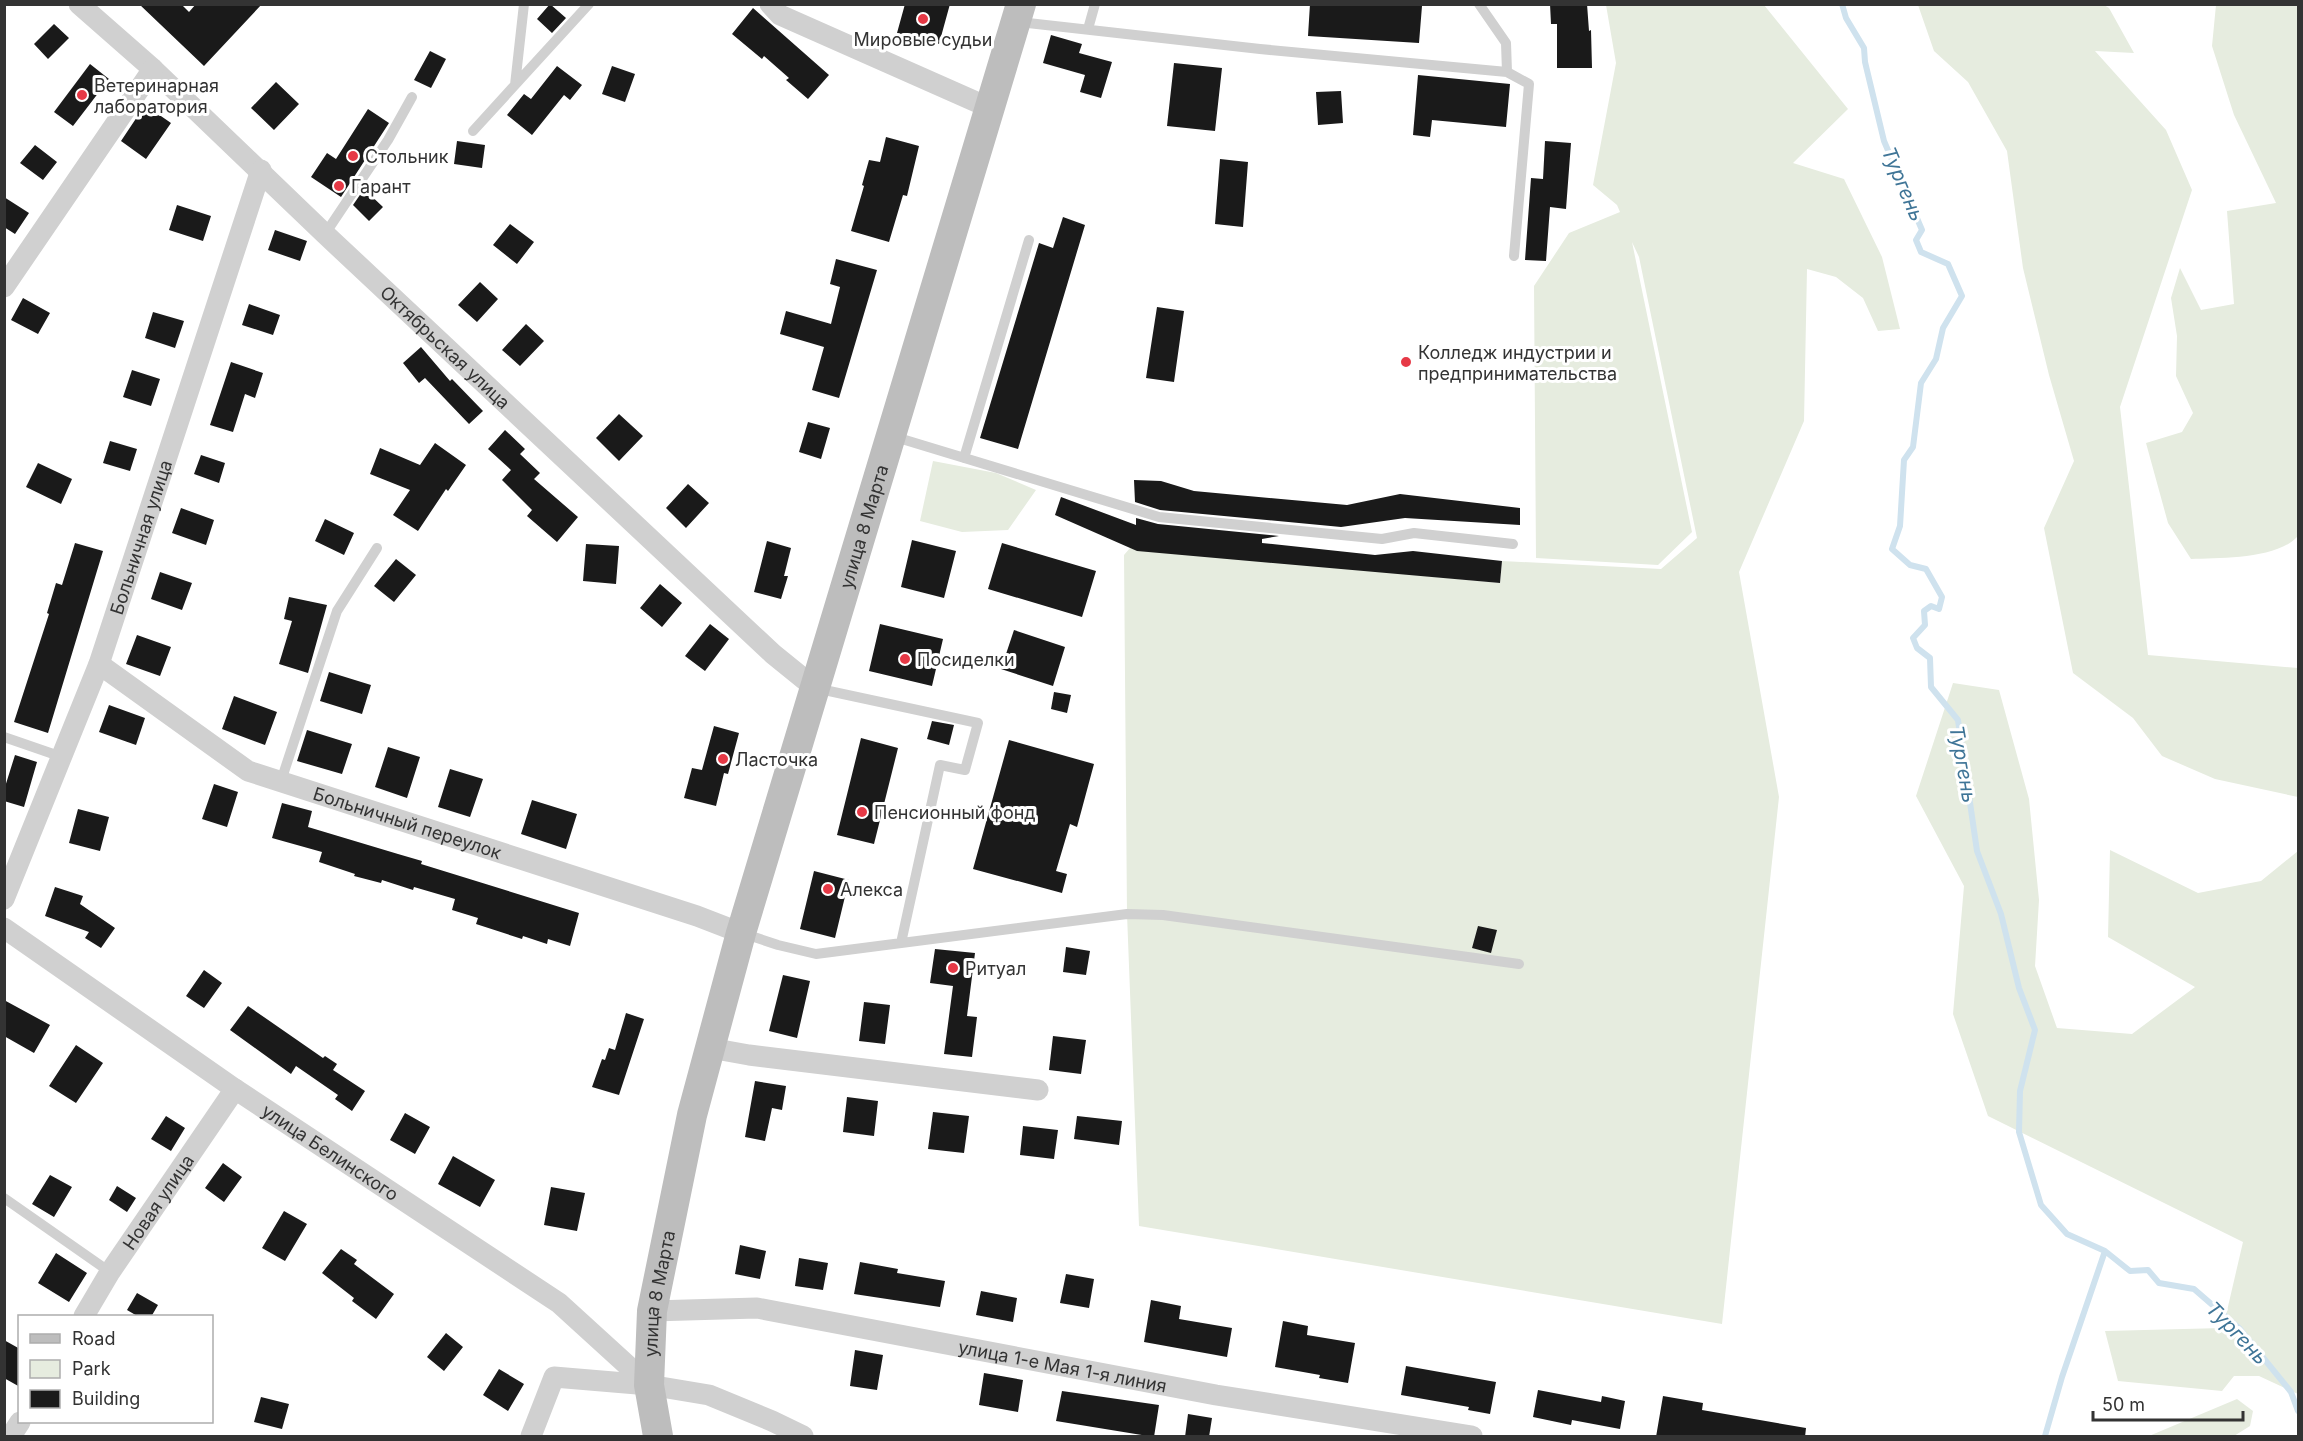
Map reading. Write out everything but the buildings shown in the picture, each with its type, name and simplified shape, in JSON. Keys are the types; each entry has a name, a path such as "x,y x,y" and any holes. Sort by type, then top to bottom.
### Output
{"main road":[{"name":"улица 8 Марта","path":"649,1384 652,1311 692,1115 710,1048 741,933 1018,13"},
{"path":"649,1384 658,1437"}],"street":[{"name":"Октябрьская улица","path":"79,4 153,69 261,170 325,234 773,654 815,688"},
{"path":"770,4 780,15 990,108"},
{"path":"4,287 153,69"},
{"name":"Больничная улица","path":"4,899 99,664 261,170"},
{"name":"Больничный переулок","path":"99,664 248,771 697,916 741,933"},
{"name":"улица Белинского","path":"4,928 235,1089 559,1303 649,1384"},
{"path":"710,1048 761,1057 1038,1090"},
{"name":"Новая улица","path":"85,1315 110,1272 235,1089"},
{"name":"улица 1-е Мая 1-я линия","path":"652,1311 758,1308 1216,1395 1472,1437"},
{"name":"улица 8 Марта","path":"531,1437 554,1377 649,1384"},
{"path":"649,1384 709,1395 772,1421 803,1437"},
{"path":"11,1437 19,1423"}],"lane":[{"path":"515,86 524,4"},
{"path":"473,131 589,4"},
{"path":"1088,29 1095,4"},
{"path":"1479,4 1506,43 1507,72"},
{"path":"1018,13 1088,29 1260,49 1507,72 1529,84 1514,256"},
{"path":"325,234 388,141 412,97"},
{"path":"964,458 1029,240"},
{"path":"892,436 1159,517 1382,539 1414,533 1513,544"},
{"path":"281,782 337,611 377,548"},
{"path":"815,688 978,723 965,770 940,765 901,943"},
{"path":"4,737 62,756"},
{"path":"741,933 816,954 1127,914 1163,915 1519,964"},
{"path":"4,1198 110,1272"}],"green space":[{"path":"1606,5 1764,5 1848,109 1793,163 1844,179 1882,257 1900,329 1878,331 1863,298 1836,277 1807,269 1804,421 1739,572 1779,797 1722,1324 1139,1226 1127,914 1124,555 1130,548 1500,583 1502,561 1661,569 1697,538 1639,257 1632,242 1692,532 1658,565 1536,558 1534,286 1569,233 1620,212 1617,205 1593,185 1616,63"},
{"path":"1918,5 2104,5 2109,8 2134,53 2095,51 2166,130 2192,190 2120,407 2148,655 2298,668 2298,797 2215,779 2162,756 2133,718 2073,673 2044,528 2074,461 2049,375 2023,268 2007,151 1968,82 1934,51"},
{"path":"2216,5 2298,5 2298,536 2289,544 2263,553 2191,559 2168,523 2146,443 2182,432 2193,413 2176,376 2177,336 2171,298 2180,268 2201,310 2234,304 2227,211 2276,203 2234,115 2212,46"},
{"path":"933,461 996,473 1036,490 1008,530 962,532 920,521"},
{"path":"1953,683 1999,690 2029,799 2039,900 2035,966 2057,1028 2132,1034 2195,987 2108,937 2110,850 2198,893 2261,881 2298,851 2298,1394 2259,1376 2234,1376 2222,1391 2118,1381 2105,1331 2223,1328 2243,1242 1988,1116 1953,1014 1964,886 1916,796"},
{"path":"2237,1399 2253,1411 2250,1426 2234,1436 2149,1436"}],"waterway":[{"name":"Тургень","path":"1842,4 1846,18 1864,48 1865,62 1884,141 1922,230 1916,240 1921,252 1948,264 1962,296 1943,328 1936,359 1921,383 1913,447 1904,460 1900,526 1892,549 1910,565 1926,569 1942,597 1939,609 1931,606 1924,611 1925,625 1913,638 1917,648 1930,658 1931,687 1958,720 1977,851 2001,914 2019,988 2035,1030 2020,1091 2019,1132 2041,1205 2067,1234 2105,1251 2130,1271 2148,1270 2159,1283 2194,1289 2239,1328 2291,1392 2298,1411"},
{"path":"2045,1436 2062,1377 2105,1251"}],"place":[{"name":"Мировые судьи","path":"923,19"},
{"name":"Ветеринарная лаборатория","path":"82,95"},
{"name":"Стольник","path":"353,156"},
{"name":"Гарант","path":"339,186"},
{"name":"Колледж индустрии и предпринимательства","path":"1406,362"},
{"name":"Посиделки","path":"905,659"},
{"name":"Ласточка","path":"723,759"},
{"name":"Пенсионный фонд","path":"862,812"},
{"name":"Алекса","path":"828,889"},
{"name":"Ритуал","path":"953,968"}]}
